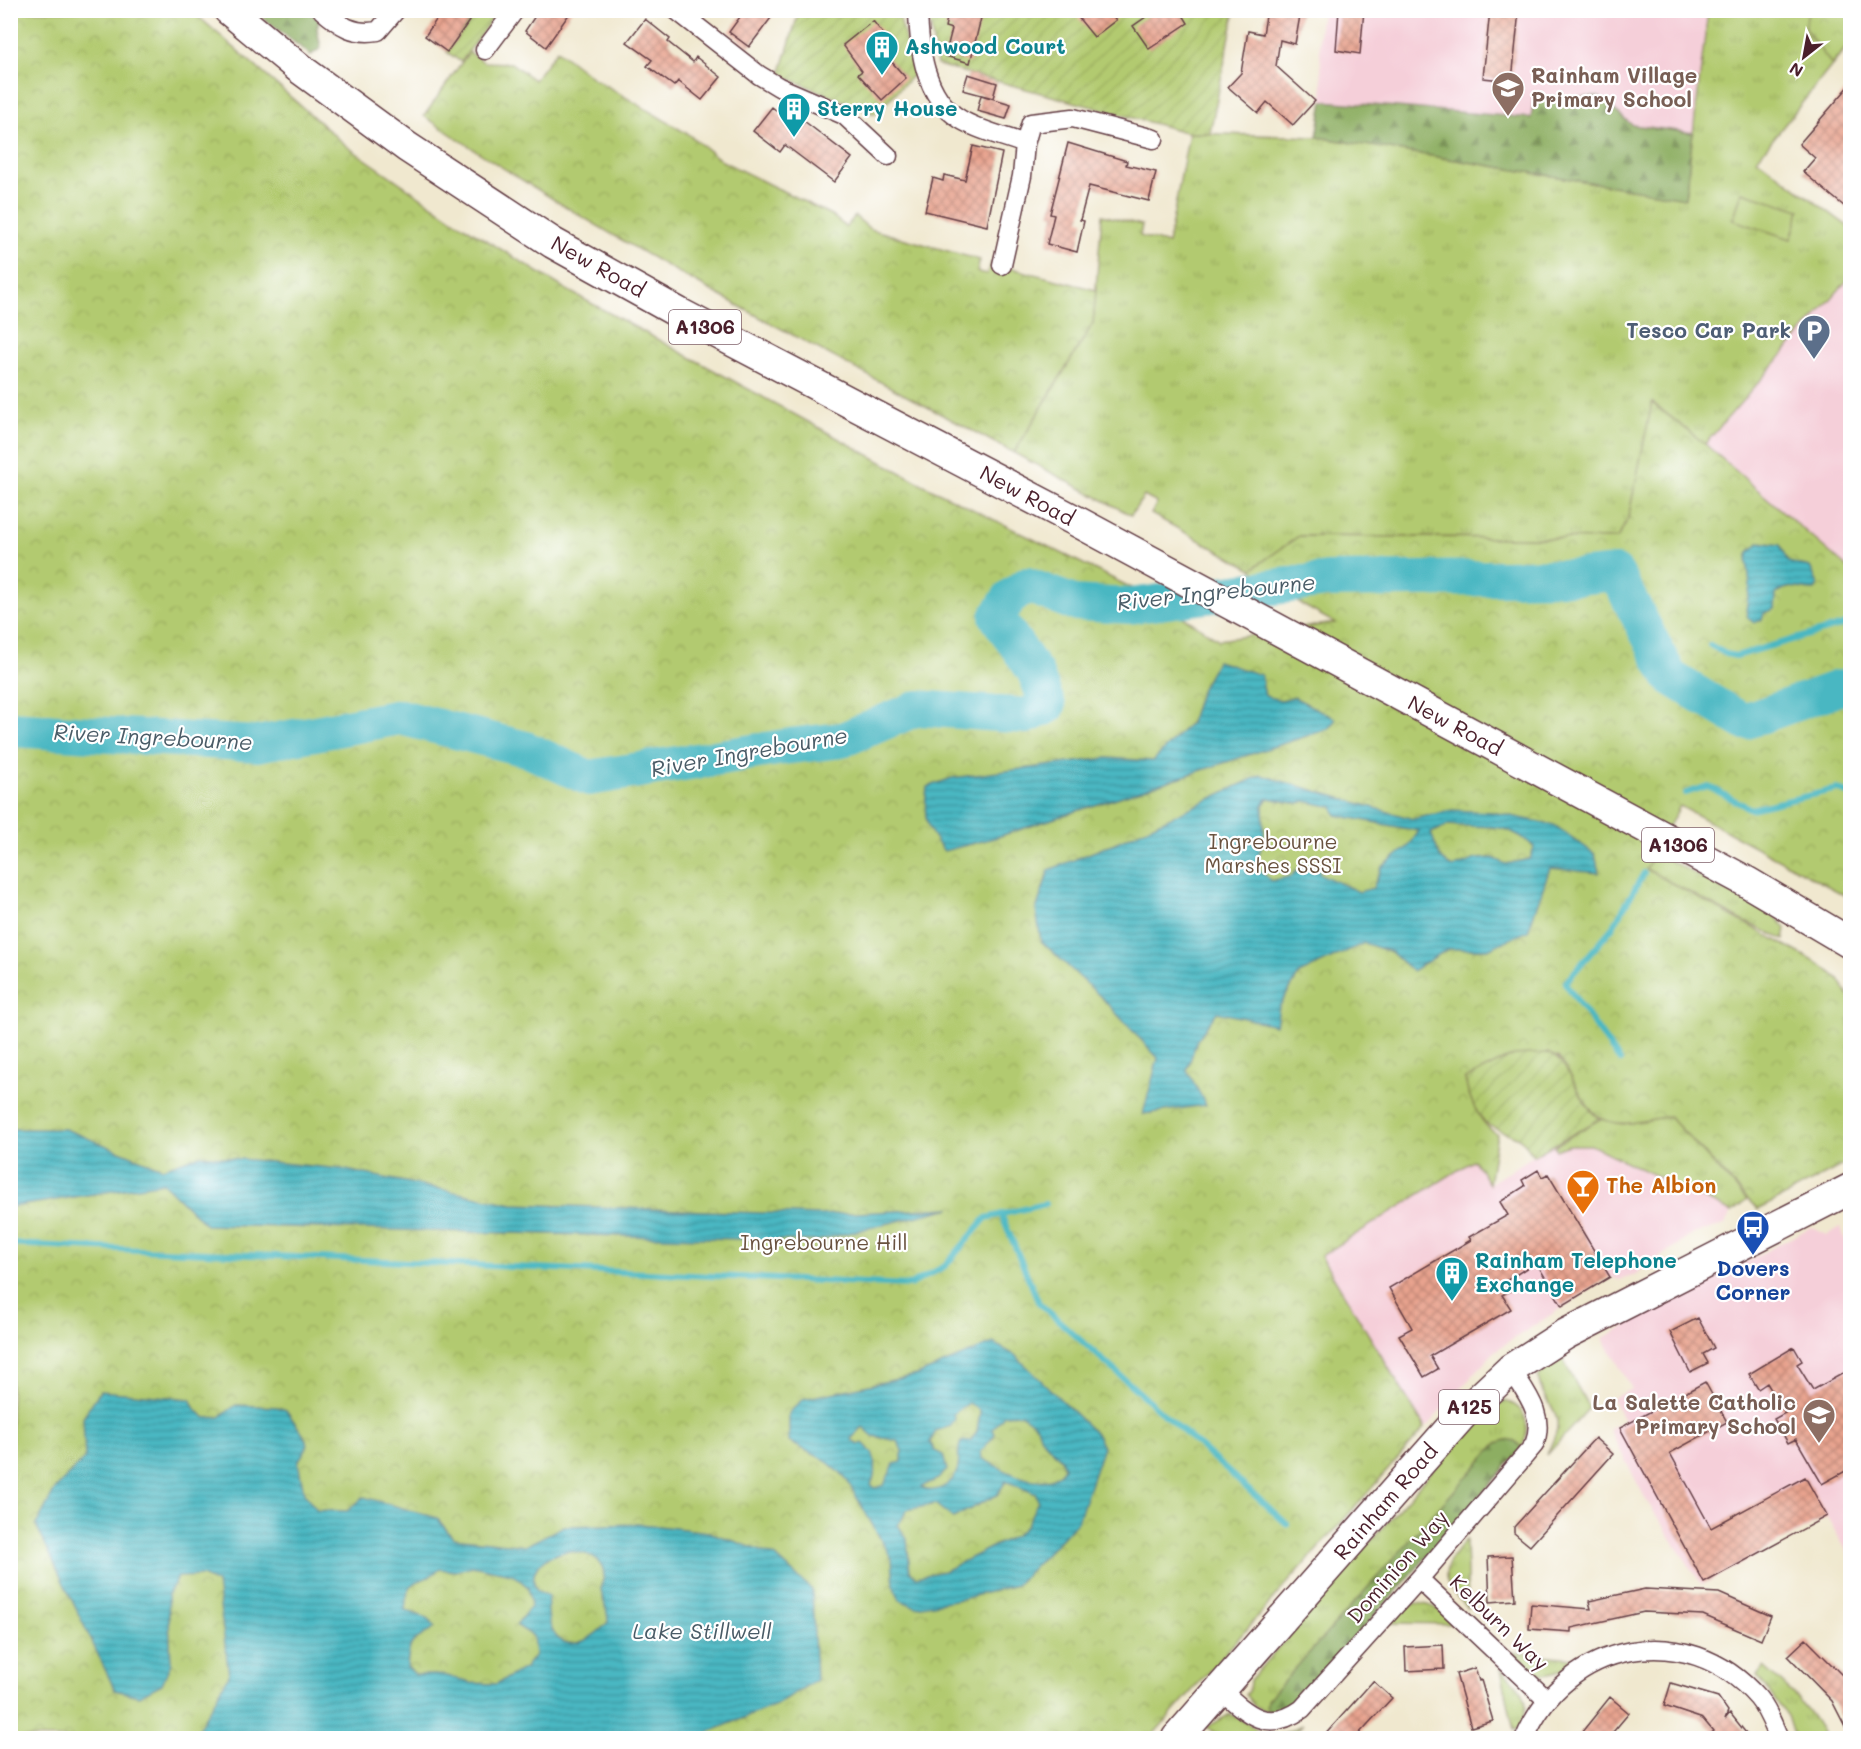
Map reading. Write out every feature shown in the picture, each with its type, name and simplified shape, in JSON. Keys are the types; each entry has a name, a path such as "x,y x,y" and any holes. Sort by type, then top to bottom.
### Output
{"main road":[{"name":"New Road","path":"229,10 299,69 407,147 553,243 679,313 1132,552 1747,882 1851,943"},
{"name":"Rainham Road","path":"1178,1738 1463,1414 1510,1369 1625,1302 1851,1189"}],"street":[{"path":"322,10 346,29 364,34 378,31 396,10"},
{"path":"485,50 515,10"},
{"path":"676,10 759,75 779,87 843,115 888,156"},
{"path":"918,10 922,59 933,91 958,118 1018,141"},
{"path":"1002,265 1022,176 1018,141 1031,123 1073,118 1154,139"},
{"name":"Dominion Way","path":"1220,1689 1261,1720 1279,1721 1292,1717 1302,1709 1419,1579 1534,1445 1538,1428 1535,1408 1510,1369"},
{"name":"Kelburn Way","path":"1419,1579 1547,1700"},
{"path":"1525,1738 1547,1700 1572,1676 1611,1656 1660,1648 1686,1652 1715,1664 1743,1683 1759,1699 1779,1738"}],"shaded area":[{"name":"Rainham Village Primary School","path":"1322,11 1708,11 1685,198 1317,137 1323,101 1319,34"},
{"name":"Tesco Car Park","path":"1850,276 1850,570 1705,444"},
{"path":"1592,1113 1600,1119 1555,1146 1556,1149 1569,1145 1591,1145 1732,1212 1724,1225 1693,1234 1633,1276 1619,1280 1610,1277 1496,1350 1425,1428 1321,1256 1474,1160 1489,1184 1533,1156 1527,1142 1485,1122"},
{"path":"1811,1227 1827,1235 1841,1227 1850,1255 1850,1557 1827,1517 1702,1585 1646,1500 1609,1429 1624,1421 1612,1398 1632,1389 1603,1338"}],"green space":[{"path":"932,10 1235,11 1210,133 1189,133 937,65 930,22"},
{"name":"Ingrebourne Hill","path":"11,11 192,11 348,147 457,222 567,290 922,484 1160,602 1219,640 1335,623 1299,603 1252,569 1299,536 1617,539 1628,519 1652,403 1705,444 1850,570 1850,898 1680,806 1646,869 1821,965 1839,979 1850,999 1850,1161 1758,1210 1669,1116 1618,1123 1598,1116 1588,1107 1558,1057 1465,1079 1472,1102 1480,1117 1497,1134 1489,1184 1474,1160 1321,1256 1425,1428 1150,1738 11,1738"},
{"path":"254,11 308,11 319,20 317,29 321,48 311,55"},
{"path":"477,11 498,11 461,62 447,52"},
{"path":"799,11 898,11 914,74 875,114 780,75"},
{"path":"1708,11 1850,11 1850,43 1757,159 1850,228 1850,277 1705,444 1653,403 1628,519 1617,539 1299,536 1252,569 1151,514 1157,503 1144,496 1131,515 1014,453 1093,323 1102,215 1142,225 1140,236 1168,244 1189,133 1317,137 1685,198"},
{"path":"1808,11 1850,11 1850,43 1832,65 1805,29"},
{"path":"557,50 593,78 688,134 722,161 831,215 846,227 855,216 870,229 980,260 977,272 987,274 991,263 1096,290 1093,323 1014,453 640,251 495,163 424,116 469,52 484,62 511,63 534,80"},
{"path":"1534,97 1599,97 1632,125 1693,133 1685,198 1317,137 1323,101 1531,118"},
{"path":"1742,192 1800,210 1791,239 1733,220"},
{"path":"1234,650 1402,716 1777,918 1786,928 1784,940 1745,922"},
{"path":"1548,1053 1564,1066 1586,1104 1600,1119 1533,1156 1523,1141 1485,1122 1472,1102 1465,1079 1514,1055"},
{"path":"1669,1116 1747,1200 1732,1212 1591,1145 1569,1145 1556,1150 1554,1146 1600,1119 1623,1124"},
{"path":"1562,1358 1589,1408 1547,1455 1556,1431 1557,1421 1541,1389 1539,1375"},
{"path":"1505,1401 1519,1408 1526,1420 1525,1441 1522,1448 1269,1712 1254,1706 1245,1694 1249,1692 1250,1680 1482,1413 1494,1404"},
{"path":"1506,1440 1515,1442 1522,1448 1300,1701 1281,1711 1269,1712 1266,1706 1267,1700 1497,1443"},
{"path":"1466,1540 1468,1608 1452,1590 1446,1575 1451,1560"},
{"path":"1415,1603 1433,1607 1455,1624 1388,1623 1404,1607"},
{"path":"1509,1652 1572,1658 1572,1666 1551,1674 1538,1674"},
{"path":"1764,1667 1806,1708 1825,1738 1794,1738 1787,1716 1757,1676"},
{"path":"1501,1669 1520,1689 1526,1702 1526,1710 1519,1729 1514,1731"},
{"path":"1230,1714 1270,1736 1303,1724 1290,1738 1220,1738 1207,1727"}],"water":[{"path":"1760,542 1780,545 1788,562 1810,567 1818,584 1815,590 1791,587 1782,590 1776,594 1775,609 1764,613 1762,620 1754,623 1748,618 1746,610 1750,586 1747,559 1749,552"},
{"path":"1217,661 1261,675 1265,696 1281,700 1294,697 1336,719 1328,729 994,838 944,851 933,836 927,822 925,806 927,787 952,778 1107,758 1153,761 1190,723 1201,690"},
{"path":"1261,775 1413,819 1452,810 1492,812 1554,825 1595,854 1599,873 1550,868 1528,931 1488,949 1448,949 1412,971 1391,952 1364,943 1299,974 1279,1007 1276,1025 1217,1012 1197,1040 1187,1070 1206,1105 1143,1114 1158,1058 1102,998 1041,941 1036,910 1049,870 1115,843","holes":["1268,798 1299,804 1305,801 1333,807 1336,815 1419,831 1409,846 1382,867 1373,888 1359,892 1320,874 1319,868 1307,867 1300,869 1292,876 1271,881 1256,866 1264,835 1263,805","1449,825 1494,827 1513,832 1534,847 1530,859 1506,864 1493,858 1476,859 1452,868 1440,857 1431,833"]},
{"path":"11,1129 65,1129 162,1168 201,1155 341,1169 513,1204 818,1215 951,1208 816,1241 206,1225 163,1183 11,1207"},
{"path":"993,1343 1015,1355 1097,1435 1103,1447 1078,1521 1016,1585 966,1598 916,1607 900,1600 894,1586 892,1559 845,1477 825,1460 789,1442 789,1413 803,1399 917,1375","holes":["969,1403 980,1411 977,1432 971,1440 961,1442 958,1468 951,1481 937,1490 926,1489 921,1487 938,1479 947,1470 943,1455 935,1451 930,1442 936,1431 951,1426 955,1419 953,1414","1021,1414 1037,1426 1041,1438 1061,1459 1064,1468 1056,1476 1047,1480 1025,1478 1001,1469 982,1458 981,1452 995,1434 993,1429 1004,1415","863,1427 873,1436 898,1441 902,1451 902,1462 894,1464 884,1485 875,1488 871,1485 876,1468 872,1453 863,1443 858,1445 851,1439","1006,1481 1036,1494 1038,1501 1026,1526 1016,1535 944,1571 916,1577 910,1571 907,1539 898,1525 907,1510 935,1504 953,1518 997,1495"]},
{"name":"Lake Stillwell","path":"100,1391 190,1399 195,1409 206,1418 220,1417 236,1405 277,1407 286,1410 307,1440 308,1445 298,1462 304,1493 317,1510 347,1511 364,1497 437,1518 453,1538 525,1546 564,1526 641,1524 709,1532 775,1556 812,1590 816,1680 776,1705 694,1738 193,1738 229,1675 217,1583 202,1576 178,1577 168,1594 171,1663 162,1684 139,1696 115,1690 36,1525 56,1488 85,1458 83,1417","holes":["567,1551 591,1556 600,1563 604,1575 601,1592 608,1617 608,1622 595,1634 584,1641 573,1643 564,1642 556,1636 548,1613 548,1596 536,1590 534,1582 534,1574 540,1563","472,1566 512,1574 528,1587 531,1606 516,1625 533,1636 535,1655 525,1668 496,1684 470,1683 444,1675 416,1675 407,1667 411,1644 435,1627 429,1619 405,1610 409,1591 415,1583 440,1569 455,1571"]}],"building":[{"path":"443,10 477,10 447,52 425,36"},
{"path":"539,10 572,10 546,47 525,31"},
{"path":"745,10 777,10 749,47 729,32"},
{"path":"949,10 974,10 973,16 981,18 970,63 945,56 952,29 945,27"},
{"path":"1072,10 1108,10 1116,20 1094,37"},
{"path":"1156,10 1180,10 1188,23 1149,49 1133,26"},
{"path":"1267,10 1301,10 1295,44 1280,40 1276,66 1315,101 1293,125 1267,102 1258,113 1228,87 1241,73 1248,31 1263,34"},
{"path":"1339,10 1364,10 1360,54 1336,50"},
{"path":"1490,10 1519,10 1512,81 1483,78"},
{"path":"645,19 693,62 696,57 721,77 702,100 678,81 674,86 647,66 652,60 627,42"},
{"path":"873,21 885,36 882,38 887,44 881,50 906,78 882,100 858,74 862,71 843,45"},
{"path":"968,74 997,83 993,98 963,90"},
{"path":"1851,84 1851,212 1803,172 1815,158 1799,144"},
{"path":"981,95 1011,104 1006,119 977,111"},
{"name":"Sterry House","path":"772,107 799,128 804,121 852,158 834,182 785,145 780,152 753,131"},
{"path":"1068,143 1127,161 1126,165 1156,172 1149,201 1089,186 1080,220 1084,221 1077,252 1047,244 1054,215 1050,214"},
{"path":"973,146 1002,153 987,226 925,211 933,178 943,181 944,175 965,180"},
{"path":"1538,1170 1542,1177 1548,1174 1610,1277 1562,1306 1536,1262 1506,1281 1512,1290 1502,1295 1511,1309 1430,1356 1438,1369 1424,1377 1399,1335 1412,1328 1389,1288 1471,1240 1469,1237 1508,1215 1500,1202 1525,1186 1522,1180"},
{"path":"1698,1318 1714,1348 1703,1354 1708,1363 1690,1372 1670,1332"},
{"path":"1794,1347 1802,1361 1797,1364 1813,1390 1851,1369 1851,1468 1822,1484 1796,1439 1788,1443 1774,1419 1785,1413 1767,1383 1758,1389 1749,1374"},
{"path":"1705,1382 1727,1422 1670,1453 1711,1528 1805,1477 1827,1516 1704,1583 1620,1428"},
{"path":"1595,1438 1613,1454 1530,1546 1514,1533 1514,1527"},
{"path":"1512,1556 1515,1600 1490,1602 1488,1557"},
{"path":"1645,1589 1719,1593 1771,1616 1761,1640 1703,1615 1644,1612 1571,1628 1571,1632 1529,1629 1531,1604 1591,1609 1589,1601"},
{"path":"1806,1639 1851,1684 1851,1738 1832,1701 1788,1656"},
{"path":"1443,1645 1444,1669 1406,1671 1405,1647"},
{"path":"1475,1668 1479,1681 1481,1680 1493,1721 1471,1727 1456,1674"},
{"path":"1373,1681 1392,1698 1355,1738 1322,1738"},
{"path":"1671,1683 1718,1697 1728,1711 1725,1719 1730,1713 1750,1738 1705,1738 1713,1731 1703,1719 1664,1706"},
{"path":"1610,1697 1629,1713 1608,1738 1577,1738"}],"waterway":[{"name":"River Ingrebourne","path":"10,729 257,744 400,717 526,749 589,778 842,740 918,708 1026,716 1048,706 1035,672 997,617 1010,597 1027,585 1074,603 1130,606 1327,580 1578,577 1616,573 1670,677 1744,722 1838,688 1850,688"},
{"path":"1710,645 1726,654 1736,656 1850,623"},
{"path":"1686,793 1708,786 1751,809 1837,789 1850,794"},
{"path":"1620,1061 1565,983 1612,928 1644,873"},
{"path":"10,1244 910,1285 945,1266 986,1218 1045,1204"},
{"path":"1001,1214 1039,1303 1287,1524"}],"place":[{"name":"Ashwood Court","path":"882,76"},
{"name":"Rainham Village Primary School","path":"1508,117"},
{"name":"Sterry House","path":"794,138"},
{"name":"Tesco Car Park","path":"1814,360"},
{"name":"The Albion","path":"1583,1215"},
{"name":"Dovers Corner","path":"1753,1256"},
{"name":"Rainham Telephone Exchange","path":"1452,1302"},
{"name":"La Salette Catholic Primary School","path":"1819,1444"}],"park label":[{"name":"Ingrebourne Marshes SSSI","path":"1273,854"}]}
